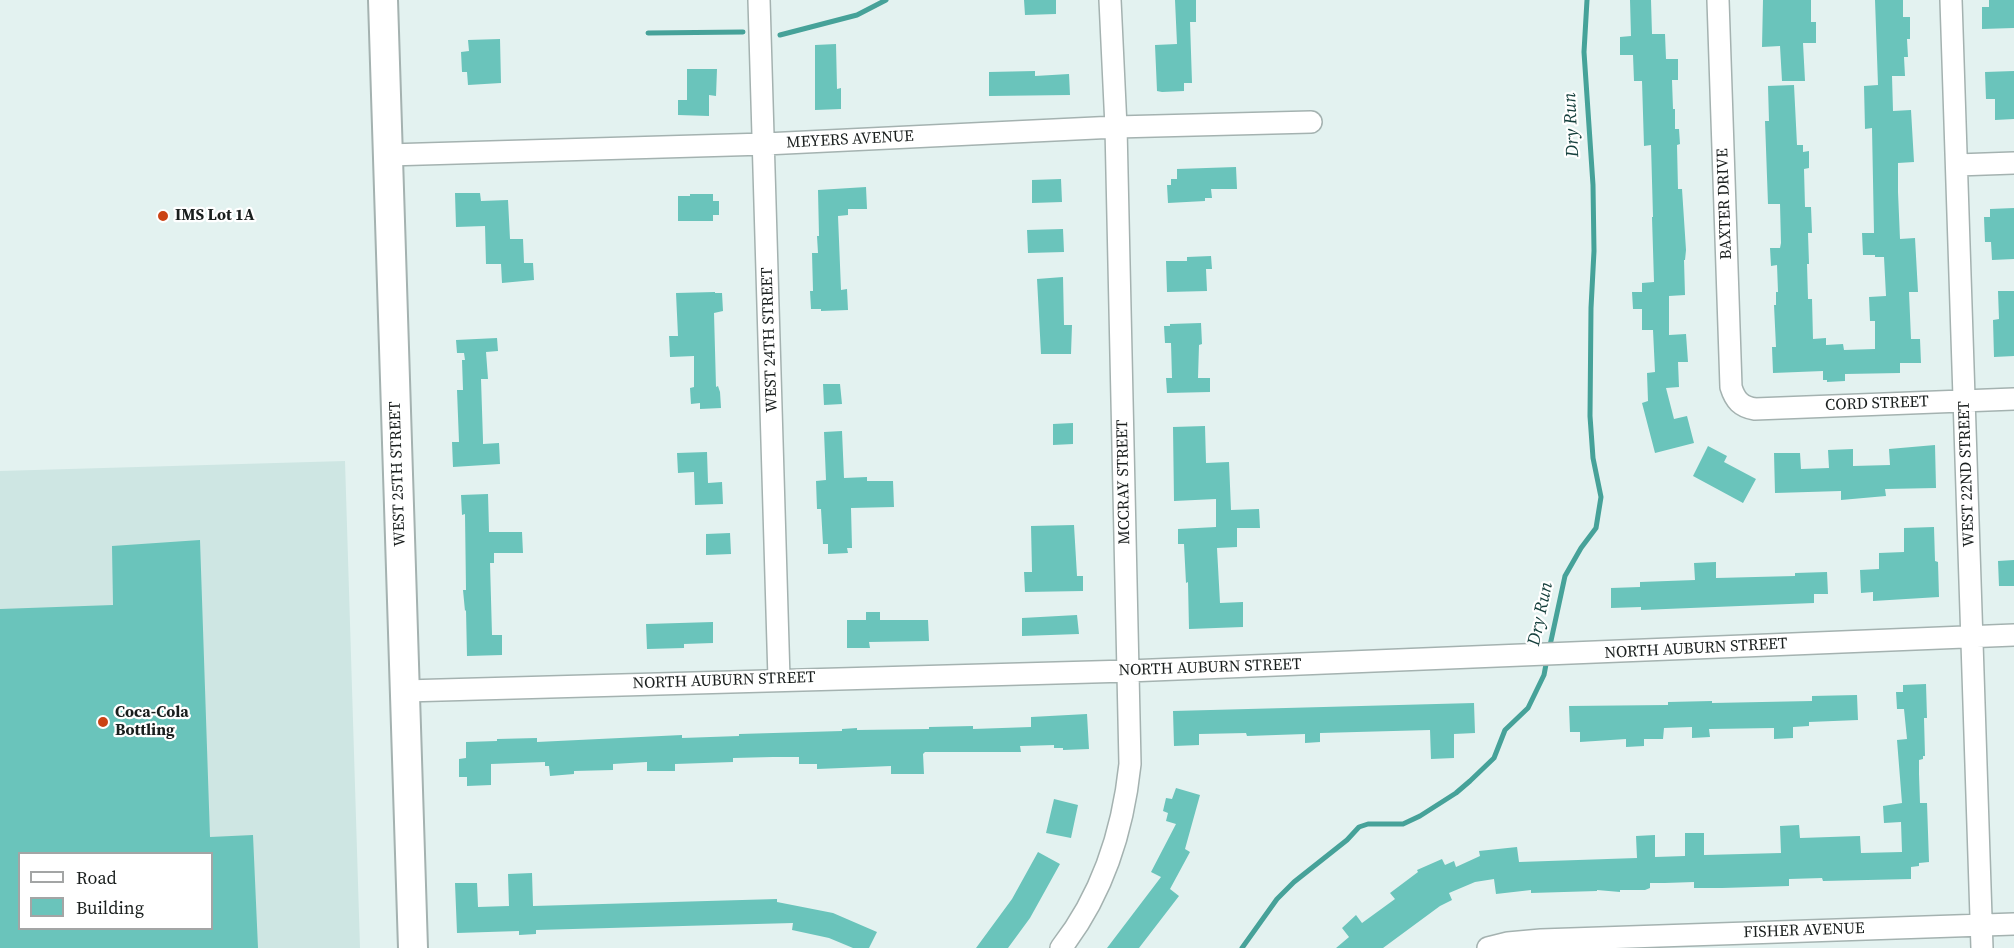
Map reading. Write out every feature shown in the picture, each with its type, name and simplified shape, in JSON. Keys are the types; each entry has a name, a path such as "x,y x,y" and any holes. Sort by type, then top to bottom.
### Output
{"main road":[{"name":"WEST 25TH STREET","path":"383,0 413,948"}],"street":[{"name":"WEST 24TH STREET","path":"759,0 779,679"},
{"name":"MCCRAY STREET","path":"1061,948 1080,920 1104,876 1122,821 1130,765 1116,127 1110,0"},
{"name":"BAXTER DRIVE","path":"1718,0 1731,387 1733,394 1741,404"},
{"name":"WEST 22ND STREET","path":"1951,0 1982,948"},
{"name":"MEYERS AVENUE","path":"388,155 765,144 1116,127 1311,122"},
{"path":"1957,165 2014,163"},
{"name":"CORD STREET","path":"1741,404 1755,409 2014,399"},
{"name":"NORTH AUBURN STREET","path":"405,691 1128,671 2014,635"},
{"name":"FISHER AVENUE","path":"1488,948 1508,943 1541,940 2014,924"}],"shaded area":[{"path":"345,461 360,948 0,948 0,471"}],"building":[{"path":"1024,0 1056,0 1056,14 1025,15"},
{"path":"1175,0 1196,0 1196,22 1190,22 1192,83 1184,83 1184,91 1162,92 1157,91 1155,45 1177,44"},
{"path":"1630,0 1651,0 1652,34 1665,34 1666,59 1678,59 1678,80 1672,80 1675,129 1679,129 1680,144 1677,145 1678,189 1682,189 1686,250 1685,295 1669,296 1669,335 1686,334 1688,362 1678,362 1679,387 1666,388 1674,419 1687,416 1694,443 1655,453 1642,403 1648,401 1647,373 1655,372 1653,330 1642,330 1642,309 1633,309 1632,292 1642,292 1642,283 1654,282 1651,145 1644,146 1642,81 1634,81 1633,55 1620,55 1620,37 1631,36"},
{"path":"1763,0 1811,0 1811,22 1816,22 1816,43 1803,43 1805,81 1782,81 1780,46 1762,47"},
{"path":"1875,0 1903,0 1903,17 1910,17 1910,39 1907,39 1908,57 1904,57 1905,76 1892,76 1893,111 1911,110 1914,162 1898,163 1898,192 1900,239 1915,238 1918,292 1909,292 1911,339 1920,339 1921,363 1900,363 1900,373 1845,374 1845,381 1827,382 1823,380 1823,371 1773,373 1772,347 1776,347 1774,305 1776,305 1776,292 1778,292 1777,265 1771,266 1770,248 1780,248 1781,243 1780,204 1768,204 1765,121 1769,121 1768,86 1794,85 1797,145 1803,145 1803,152 1809,151 1809,168 1804,169 1805,207 1811,207 1812,233 1808,233 1809,264 1807,264 1808,299 1812,299 1813,339 1826,338 1826,345 1843,344 1844,350 1875,349 1875,321 1870,321 1869,297 1886,296 1884,257 1863,255 1862,233 1874,233 1872,128 1865,129 1864,86 1878,85"},
{"path":"1989,0 2014,0 2014,28 1982,29 1982,7 1989,7"},
{"path":"500,39 501,83 468,85 467,72 462,72 461,52 469,51 468,40"},
{"path":"836,44 837,89 841,88 841,109 815,110 815,45"},
{"path":"687,69 717,69 716,96 709,95 709,116 678,115 678,100 687,100"},
{"path":"1035,71 1035,76 1069,74 1070,95 989,96 989,72"},
{"path":"2014,71 2014,119 1995,120 1995,99 1986,99 1985,72"},
{"path":"1236,167 1237,189 1211,189 1212,198 1205,198 1205,201 1168,203 1167,185 1171,185 1171,179 1177,179 1177,169"},
{"path":"1061,179 1062,202 1032,203 1032,180"},
{"path":"866,187 867,209 848,209 848,215 838,216 841,290 847,289 848,310 811,309 812,253 818,253 817,236 819,236 818,190"},
{"path":"455,193 480,193 481,201 508,200 510,239 523,239 524,263 533,263 534,280 502,283 501,264 486,264 485,226 456,227"},
{"path":"690,194 713,194 713,201 719,201 719,215 713,215 713,221 678,221 678,196 690,196"},
{"path":"2014,208 2014,259 1992,260 1991,242 1985,242 1984,217 1990,217 1990,209"},
{"path":"1063,229 1064,252 1028,253 1027,230"},
{"path":"1211,256 1212,269 1206,269 1207,291 1167,292 1166,261 1187,261 1187,257"},
{"path":"1063,277 1064,325 1072,325 1071,354 1041,354 1037,279"},
{"path":"1998,291 2014,291 2014,356 1994,357 1993,320 1999,319"},
{"path":"676,293 722,293 723,311 714,313 716,387 718,386 720,392 721,408 700,409 700,403 691,404 690,388 694,387 694,356 670,357 669,336 678,336"},
{"path":"1201,323 1202,344 1199,345 1198,378 1210,378 1210,392 1167,393 1166,378 1172,378 1171,343 1165,343 1164,326"},
{"path":"497,338 498,351 486,352 488,379 481,379 483,444 499,443 500,464 453,467 452,442 459,442 457,390 463,390 462,360 465,360 464,353 457,353 456,340"},
{"path":"823,384 840,384 842,404 824,405"},
{"path":"1073,423 1073,444 1053,445 1053,424"},
{"path":"1205,426 1206,463 1229,462 1231,510 1259,509 1260,528 1237,528 1237,547 1217,548 1220,603 1243,602 1243,627 1189,629 1184,544 1178,544 1178,529 1216,527 1216,499 1174,501 1173,427"},
{"path":"842,431 844,478 867,477 867,481 893,481 894,507 851,508 852,548 847,548 848,553 828,554 828,544 823,544 821,509 817,509 816,481 826,480 824,432"},
{"path":"1935,445 1936,488 1885,489 1886,496 1841,500 1841,491 1775,493 1774,453 1800,453 1801,469 1829,468 1828,450 1853,449 1853,466 1890,465 1889,449"},
{"path":"1708,446 1727,456 1724,462 1756,479 1743,503 1693,476"},
{"path":"707,452 708,483 722,482 723,504 695,505 694,472 678,473 677,453"},
{"path":"488,494 489,532 522,532 523,553 494,553 494,563 490,563 492,635 502,635 502,655 467,656 463,590 466,590 465,514 462,515 461,495"},
{"path":"1074,525 1077,576 1083,576 1083,591 1025,592 1024,572 1032,572 1031,526"},
{"path":"1934,527 1939,597 1873,601 1873,592 1861,593 1860,570 1879,569 1879,553 1904,552 1904,528"},
{"path":"730,533 731,554 706,555 706,534"},
{"name":"Coca-Cola Bottling","path":"200,540 210,837 253,835 258,948 0,948 0,609 113,605 112,546"},
{"path":"2014,560 2014,586 1999,586 1998,561"},
{"path":"1716,562 1716,578 1795,576 1795,573 1827,572 1828,594 1814,594 1814,603 1641,610 1641,607 1611,608 1611,588 1640,587 1640,582 1695,580 1694,563"},
{"path":"866,612 880,612 880,620 928,620 929,641 869,642 870,648 847,648 847,620 866,620"},
{"path":"1077,615 1079,634 1022,636 1022,618"},
{"path":"713,622 713,643 684,644 684,648 647,649 646,624"},
{"path":"1926,684 1925,756 1919,760 1919,774 1920,803 1927,803 1929,862 1911,867 1911,879 1823,881 1822,878 1789,879 1789,886 1722,888 1694,888 1694,882 1650,883 1650,888 1645,890 1620,890 1620,892 1597,890 1531,893 1531,890 1496,894 1494,879 1475,882 1449,893 1452,900 1440,906 1383,948 1336,948 1349,937 1342,928 1356,915 1362,923 1395,899 1390,893 1418,872 1417,870 1442,859 1445,865 1454,861 1456,867 1480,856 1479,851 1517,847 1519,862 1637,858 1636,836 1655,835 1655,857 1685,856 1685,833 1704,833 1704,855 1781,853 1780,826 1799,825 1800,838 1860,836 1861,853 1902,852 1901,822 1884,823 1883,806 1902,803 1897,740 1907,739 1904,709 1897,709 1896,692 1903,692 1903,685"},
{"path":"1857,695 1858,720 1809,722 1809,726 1793,727 1793,738 1774,739 1774,728 1709,729 1710,737 1692,738 1692,727 1664,728 1663,739 1644,739 1644,746 1626,747 1626,739 1580,742 1580,732 1570,732 1569,706 1668,705 1668,702 1712,701 1712,703 1812,701 1812,696"},
{"path":"1474,703 1475,733 1454,734 1454,758 1431,759 1430,730 1320,733 1320,742 1305,743 1305,734 1247,736 1246,733 1199,734 1199,745 1174,746 1173,711"},
{"path":"1087,714 1089,749 1063,750 1063,748 1054,748 1054,745 1020,746 1021,752 925,752 923,754 924,774 891,774 891,766 817,769 817,764 799,764 799,757 773,757 733,758 733,762 675,764 675,771 647,771 647,762 613,764 613,770 574,771 574,774 550,776 549,766 545,766 545,762 491,764 491,785 467,786 467,777 459,777 459,759 466,758 466,742 537,738 537,742 682,735 682,738 739,736 739,734 842,731 842,729 857,728 857,730 973,726 973,729 1031,727 1031,717"},
{"path":"1176,788 1200,795 1185,849 1190,852 1170,889 1179,896 1139,948 1107,948 1161,877 1151,872 1176,824 1166,821 1168,813 1163,811 1166,798 1172,799"},
{"path":"1054,799 1078,805 1071,838 1046,833"},
{"path":"1038,852 1060,864 1030,918 1008,948 976,948 1012,899"},
{"path":"532,873 533,906 777,899 777,902 833,913 877,932 869,948 853,948 829,938 792,930 793,923 536,930 536,934 519,935 519,931 457,933 455,883 477,883 478,907 509,906 508,874"}],"waterway":[{"path":"780,35 857,15 886,0"},
{"name":"Dry Run","path":"1549,650 1565,576 1596,528 1601,497 1593,458 1590,416 1594,251 1593,185 1584,52 1587,0"},
{"path":"648,33 743,32"},
{"name":"Dry Run","path":"1242,948 1277,899 1294,882 1347,840 1359,827 1368,824 1403,824 1456,793 1470,781 1494,758 1505,730 1528,708 1544,675 1547,659"}],"place":[{"name":"IMS Lot 1A","path":"163,216"},
{"name":"Coca-Cola Bottling","path":"103,722"}]}
